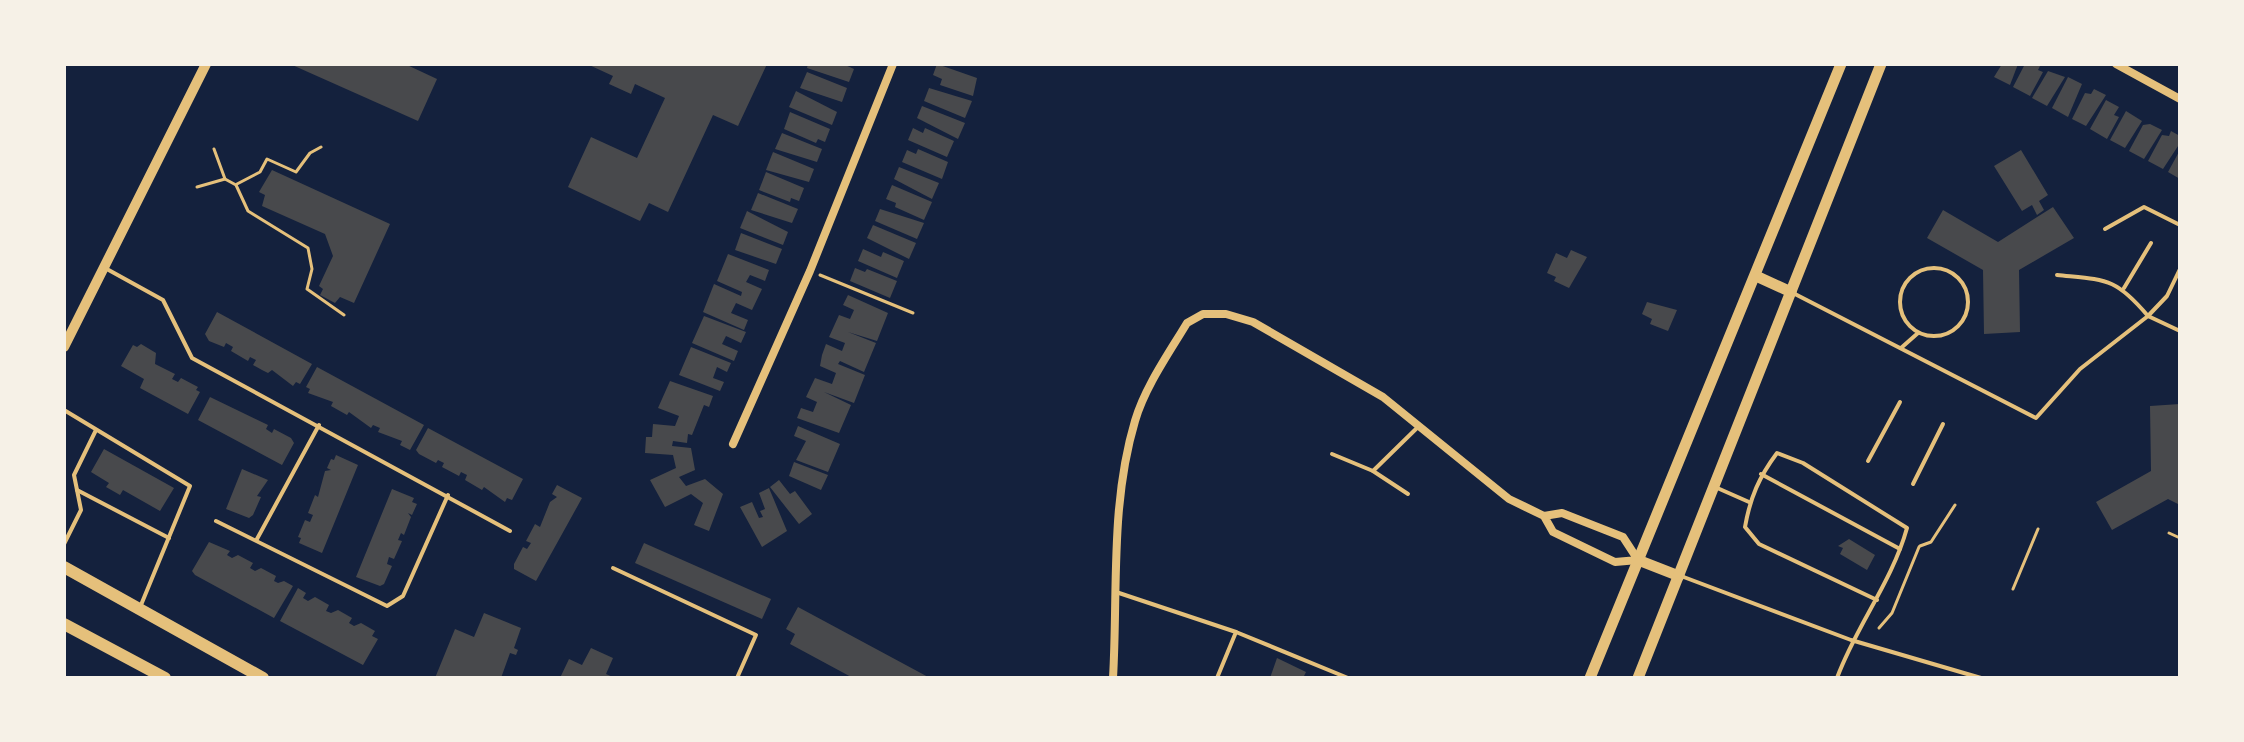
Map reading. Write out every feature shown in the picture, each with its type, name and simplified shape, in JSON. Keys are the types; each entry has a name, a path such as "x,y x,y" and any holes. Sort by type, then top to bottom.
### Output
{"main road":[{"path":"1590,678 1841,64"},
{"path":"1638,678 1881,64"},
{"path":"1756,276 1791,292"},
{"path":"1638,560 1679,576"},
{"path":"64,567 263,678"},
{"path":"64,624 165,678"}],"street":[{"path":"64,347 206,64"},
{"path":"733,444 810,271 893,64"},
{"path":"2116,64 2180,99"},
{"path":"1113,678 1119,593 1116,510 1135,418 1167,355 1190,321 1203,314 1226,314 1253,322 1383,397 1509,499 1544,516 1553,532 1615,562 1638,560 1623,537 1562,513 1544,516"}],"lane":[{"path":"2105,229 2144,207 2180,225"},
{"path":"2124,288 2151,243"},
{"path":"103,266 163,300 192,358 510,531"},
{"path":"1791,292 2036,418 2080,369 2148,316 2167,296 2180,269"},
{"path":"1901,348 1918,333 1945,335 1956,328 1964,317 1966,291 1949,272 1923,270 1903,287 1901,313 1918,333"},
{"path":"2057,275 2102,280 2124,288 2148,316 2180,331"},
{"path":"1868,461 1900,402"},
{"path":"64,410 190,486 139,611"},
{"path":"1913,484 1943,424"},
{"path":"257,539 319,425"},
{"path":"1373,471 1419,426"},
{"path":"64,544 81,510 74,475 96,430"},
{"path":"1837,678 1851,640 1877,600 1901,549 1907,528 1803,463 1777,453 1761,474 1749,502 1745,527 1759,544 1877,600"},
{"path":"1332,454 1373,471 1408,494"},
{"path":"1761,474 1901,549"},
{"path":"1714,486 1749,502"},
{"path":"77,490 169,538"},
{"path":"216,521 387,606 403,596 448,495"},
{"path":"613,568 756,635 737,678"},
{"path":"1679,576 1851,640 1981,678"},
{"path":"1119,593 1236,632 1348,678"},
{"path":"1217,678 1236,632"}],"path":[{"path":"236,185 260,172 267,159 296,172 310,153 321,147"},
{"path":"214,149 225,179 236,185 248,211 308,248 312,269 307,289 344,315"},
{"path":"197,187 225,179"},
{"path":"810,271 913,313"},
{"path":"1901,549 1931,542 1955,505"},
{"path":"2013,589 2038,529"},
{"path":"2169,533 2180,538"},
{"path":"1879,628 1892,613 1919,547"}],"building":[{"path":"290,64 405,64 437,79 418,121"},
{"path":"587,64 767,64 738,126 713,115 668,212 649,203 640,221 568,187 591,137 637,158 665,98 635,84 631,94 609,84 613,76"},
{"path":"808,64 843,64 854,69 849,82 807,68"},
{"path":"937,64 977,78 973,96 940,85 942,79 933,75"},
{"path":"2002,64 2018,64 2010,85 1994,77"},
{"path":"2025,64 2041,64 2038,70 2043,72 2030,96 2013,87"},
{"path":"2048,71 2065,77 2047,106 2032,98"},
{"path":"807,72 847,88 842,102 800,88"},
{"path":"2068,77 2082,84 2068,117 2052,108"},
{"path":"929,88 972,101 965,118 924,101"},
{"path":"2094,89 2106,95 2086,126 2072,119 2085,93 2091,94"},
{"path":"796,91 837,112 832,125 789,107"},
{"path":"2106,100 2119,107 2114,115 2119,117 2107,139 2090,129"},
{"path":"922,106 965,123 958,139 917,118"},
{"path":"2126,111 2142,121 2125,148 2110,140"},
{"path":"790,112 830,129 825,142 818,139 816,143 784,129"},
{"path":"2150,124 2162,130 2144,159 2129,151 2143,125"},
{"path":"913,128 923,133 925,128 954,141 947,157 908,140"},
{"path":"2171,131 2180,136 2180,143 2163,169 2148,161 2162,135 2169,136"},
{"path":"782,133 822,149 817,162 775,149"},
{"path":"918,149 948,162 942,179 902,162 907,150 916,154"},
{"path":"2021,150 2048,195 2039,201 2044,210 2037,215 2032,205 2022,211 1994,166"},
{"path":"2180,150 2180,179 2168,172"},
{"path":"773,152 814,169 809,182 766,170"},
{"path":"899,167 939,183 932,199 894,179"},
{"path":"272,170 390,224 354,303 340,297 335,303 320,295 323,289 319,286 333,256 325,234 262,206 265,195 259,192"},
{"path":"766,172 804,188 799,201 791,198 790,202 759,190"},
{"path":"892,185 932,202 924,220 895,207 896,203 886,199"},
{"path":"758,193 798,209 792,223 751,210"},
{"path":"2053,207 2074,238 2019,270 2020,332 1984,334 1983,270 1927,238 1943,210 1998,242"},
{"path":"880,209 924,223 917,239 875,221"},
{"path":"747,211 788,232 783,245 740,228"},
{"path":"873,225 916,243 909,259 867,238"},
{"path":"741,233 782,249 776,264 735,250"},
{"path":"863,249 881,257 883,252 904,261 897,278 858,261"},
{"path":"1571,250 1587,257 1569,288 1554,281 1556,277 1547,273 1556,253 1567,258"},
{"path":"728,254 769,270 765,281 750,275 746,282 762,289 752,310 736,303 731,313 748,320 744,330 703,312 714,284 741,296 742,292 717,281"},
{"path":"855,268 865,272 867,269 897,281 890,298 850,281"},
{"path":"848,295 888,313 877,341 848,332 876,343 864,372 840,361 838,364 865,375 854,403 824,392 851,405 839,433 797,418 801,408 813,412 817,402 806,397 815,378 832,384 836,373 820,366 826,344 842,351 845,343 829,337 839,315 850,319 854,310 843,305"},
{"path":"1647,302 1677,310 1668,331 1650,324 1652,319 1642,314"},
{"path":"217,312 312,364 300,384 296,382 293,386 272,370 268,373 262,370 253,365 256,360 250,357 248,361 231,351 233,347 226,343 224,347 209,341 205,334"},
{"path":"704,316 746,332 741,343 726,336 722,344 738,351 734,361 692,343"},
{"path":"141,344 156,353 155,364 175,374 172,379 178,382 181,378 198,387 196,390 200,392 188,414 140,388 144,379 121,366 133,345 137,347"},
{"path":"691,347 731,363 727,372 717,367 713,378 724,382 720,391 679,375"},
{"path":"317,367 424,425 410,450 400,445 402,441 378,432 380,428 373,425 371,428 349,412 347,415 331,406 333,402 308,393 310,389 306,387"},
{"path":"670,381 713,396 709,407 704,405 692,435 688,434 687,443 673,441 672,446 691,448 695,470 679,477 686,486 705,479 723,494 709,531 694,525 703,503 691,494 665,507 650,480 676,468 673,455 645,453 646,437 652,437 653,424 675,426 679,416 658,408"},
{"path":"210,397 268,425 266,429 272,433 274,429 291,438 294,443 282,465 198,420"},
{"path":"2180,404 2180,505 2168,499 2112,530 2096,502 2151,471 2150,406"},
{"path":"798,426 840,444 828,472 796,460 806,441 794,436"},
{"path":"428,428 523,479 512,500 507,498 505,502 484,487 482,490 465,480 467,475 461,472 459,476 442,467 444,463 438,460 436,463 419,454 416,450"},
{"path":"104,449 174,488 160,511 123,490 120,495 106,487 109,483 91,472"},
{"path":"336,455 358,465 322,553 299,543 301,538 298,537 305,520 310,522 313,515 308,513 315,495 318,497 325,471 331,470 327,468"},
{"path":"794,462 828,475 821,490 789,476"},
{"path":"242,469 268,480 257,496 261,497 249,518 226,509"},
{"path":"779,480 790,494 795,491 812,514 799,524 770,487"},
{"path":"557,485 582,498 536,581 514,569 514,564 523,547 527,549 531,543 526,541 535,524 540,527 550,502 557,497 552,494"},
{"path":"769,488 787,531 762,547 740,507 752,502 759,518 763,517 760,511 765,509 759,493"},
{"path":"392,489 414,498 412,502 417,504 412,515 408,513 411,517 404,535 401,533 398,540 402,541 394,559 389,557 387,564 392,566 384,584 380,586 356,577"},
{"path":"1849,539 1875,555 1867,570 1840,554 1843,548 1838,546"},
{"path":"209,542 230,551 227,555 232,558 238,555 253,563 250,568 255,571 261,568 276,576 274,581 284,581 293,586 274,618 195,575 192,571"},
{"path":"644,543 771,599 762,619 635,563"},
{"path":"298,588 306,593 303,598 308,601 315,597 329,605 326,611 331,613 338,610 352,618 349,623 354,626 361,623 375,631 372,636 378,639 363,665 280,621"},
{"path":"798,607 930,678 853,678 790,644 795,634 786,629"},
{"path":"484,613 521,628 514,648 518,650 516,655 510,653 501,678 435,678 455,629 474,637"},
{"path":"591,648 613,658 606,674 615,678 560,678 569,659 582,665"},
{"path":"1277,658 1306,672 1303,678 1270,678"}]}
